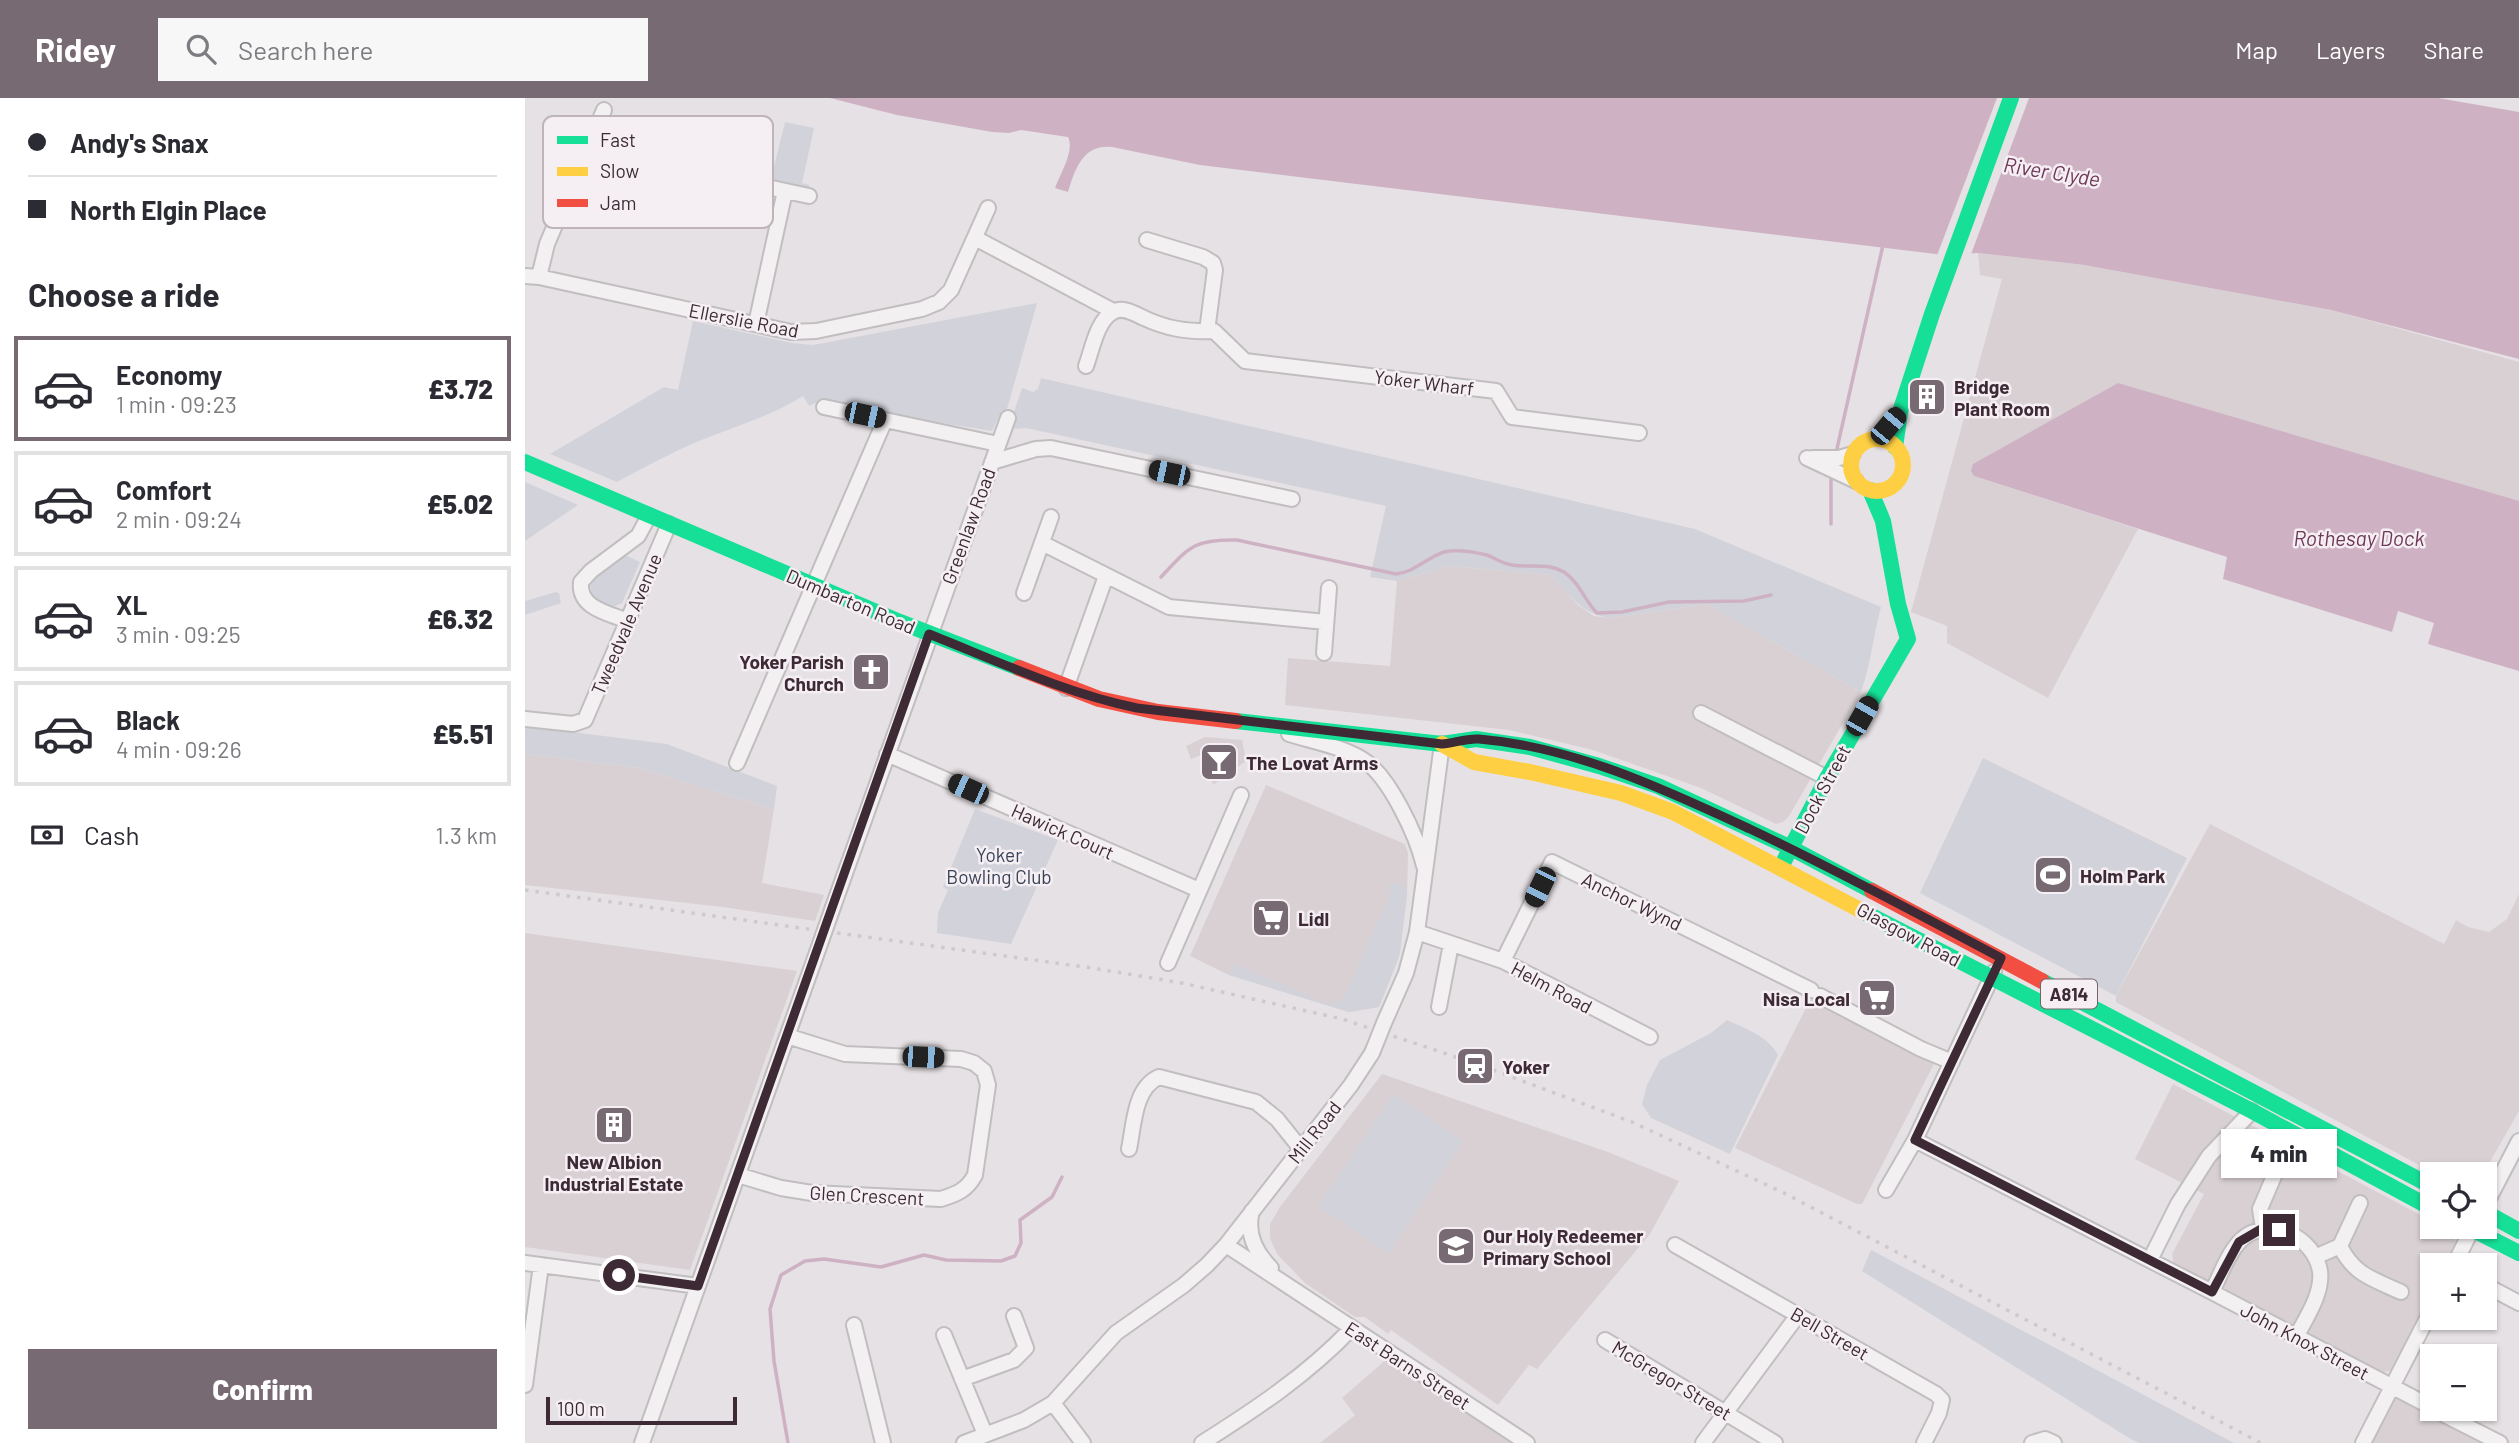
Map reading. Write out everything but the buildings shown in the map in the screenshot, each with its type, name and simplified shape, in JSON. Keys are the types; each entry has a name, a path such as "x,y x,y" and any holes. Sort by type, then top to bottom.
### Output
{"main road":[{"path":"1895,447 1900,412 1932,314 2011,98"},
{"path":"1877,439 1900,412"},
{"path":"1877,439 1895,447 1900,454 1902,470 1891,487 1877,491 1870,490 1856,481 1851,469 1853,454 1863,443 1877,439"},
{"name":"Dumbarton Road","path":"525,463 929,634 1099,699 1137,708 1442,744 1476,739"},
{"path":"1883,521 1891,487"},
{"path":"1870,490 1883,521"},
{"name":"Dock Street","path":"1781,867 1827,778 1907,639 1883,521"},
{"name":"Glasgow Road","path":"1476,739 1552,753 1636,778 1791,848 2420,1180"},
{"name":"Glasgow Road","path":"1442,744 1474,762 1609,790 1673,812 2252,1111 2420,1202"},
{"path":"2497,1219 2519,1231"},
{"path":"2493,1239 2519,1253"}],"street":[{"path":"602,116 604,110"},
{"path":"773,188 809,196"},
{"path":"756,324 785,191"},
{"name":"Ellerslie Road","path":"532,276 792,331 816,331 939,302 951,290 988,208"},
{"path":"532,276 554,228"},
{"path":"975,238 1113,312"},
{"path":"1086,366 1102,324 1113,312 1125,310 1171,328 1192,332 1207,331 1215,270 1213,263 1203,257 1147,240"},
{"name":"Yoker Wharf","path":"1207,331 1214,331 1245,361 1496,391 1512,417 1639,433"},
{"path":"824,407 998,444"},
{"name":"Greenlaw Road","path":"642,1443 1007,418"},
{"path":"737,763 885,420"},
{"path":"992,462 1036,449 1051,448 1292,499"},
{"path":"1853,454 1839,458 1807,458 1856,481"},
{"path":"628,621 586,602 581,594 581,582 591,570 638,537 649,516"},
{"path":"1024,593 1052,517"},
{"name":"Tweedvale Avenue","path":"525,719 582,723 589,714 669,524"},
{"path":"1042,543 1169,607 1326,622"},
{"path":"1066,688 1106,576"},
{"path":"1324,653 1329,588"},
{"path":"1701,713 1827,778"},
{"name":"Mill Road","path":"1257,723 1354,755 1370,764 1382,778 1413,831 1426,874"},
{"name":"Mill Road","path":"964,1443 1024,1420 1053,1403 1116,1333 1184,1285 1207,1265 1226,1245 1352,1085 1372,1053 1408,967 1417,932 1426,874 1442,744"},
{"name":"Hawick Court","path":"887,754 1199,890"},
{"path":"1168,963 1241,795"},
{"name":"Anchor Wynd","path":"1503,961 1552,862 1921,1049 1952,1062"},
{"name":"Helm Road","path":"1417,932 1503,961 1650,1037"},
{"path":"1439,1007 1451,944"},
{"path":"1886,1190 1915,1140 2001,958"},
{"name":"Glen Crescent","path":"737,1175 781,1188 812,1193 941,1199 957,1194 969,1186 975,1175 988,1085 984,1071 974,1063 949,1058 845,1054 787,1036"},
{"path":"1129,1149 1141,1091 1149,1081 1159,1077 1256,1102 1277,1119 1301,1149"},
{"path":"2150,1260 2178,1204 2209,1156 2252,1111"},
{"name":"John Knox Street","path":"1915,1140 2420,1402"},
{"path":"2497,1183 2519,1141"},
{"path":"2263,1228 2260,1209 2280,1163"},
{"path":"2315,1258 2340,1246 2360,1203"},
{"name":"East Barns Street","path":"1252,1210 1249,1231 1256,1250 1289,1286"},
{"path":"2212,1292 2239,1242 2263,1228 2295,1236 2312,1250 2320,1272 2319,1287 2297,1337"},
{"name":"East Barns Street","path":"1226,1245 1527,1443"},
{"name":"Bell Street","path":"1675,1245 1943,1400 1924,1443"},
{"path":"2340,1246 2347,1262 2358,1272 2401,1292"},
{"path":"525,1263 698,1286"},
{"path":"525,1385 541,1265"},
{"path":"2497,1291 2519,1303"},
{"path":"1703,1443 1798,1315"},
{"path":"962,1379 1014,1360 1026,1348 1014,1316"},
{"path":"854,1325 883,1443"},
{"path":"1202,1443 1267,1401 1322,1359 1351,1329"},
{"path":"2363,1443 2421,1330"},
{"path":"944,1335 985,1434"},
{"name":"McGregor Street","path":"1605,1340 1775,1443"},
{"path":"1053,1403 1083,1443"},
{"name":"John Knox Street","path":"2457,1421 2500,1443"},
{"path":"2032,1443 2045,1439 2054,1443"}],"shaded area":[{"path":"1978,253 2084,265 2331,310 2519,362 2519,502 1974,476 2138,529 2048,698 1947,643 1947,626 1911,612 2002,279 1980,275"},
{"path":"1450,566 1551,575 1578,605 1594,616 1610,618 1707,604 1861,692 1789,816 1776,824 1701,788 1593,750 1509,730 1285,705 1288,658 1390,666 1397,581"},
{"path":"1205,737 1242,740 1246,761 1213,785 1204,754 1191,759 1186,746"},
{"path":"525,754 639,768 774,809 762,883 824,895 815,921 723,907 525,885"},
{"path":"1266,785 1405,844 1408,853 1407,896 1400,953 1379,1007 1349,1012 1229,975 1190,956"},
{"path":"2210,824 2444,944 2456,920 2468,927 2489,932 2507,919 2519,894 2519,1111 2490,1162 2420,1162 2420,1165 2116,1002 2116,996"},
{"name":"New Albion Industrial Estate","path":"525,933 797,971 690,1270 525,1247"},
{"path":"1811,998 1935,1062 1862,1204 1735,1148"},
{"name":"Our Holy Redeemer Primary School","path":"1382,1074 1608,1152 1679,1181 1650,1234 1537,1369 1529,1365 1498,1405 1391,1330 1388,1334 1365,1317 1355,1317 1305,1283 1277,1254 1270,1238 1270,1224 1280,1207"},
{"path":"2173,1084 2420,1215 2420,1239 2455,1239 2451,1253 2420,1253 2420,1315 2392,1370 2381,1373 2174,1265 2172,1254 2204,1194 2135,1159"},
{"path":"1391,1353 1527,1443 1320,1443 1355,1415 1342,1398"},
{"path":"2391,1387 2420,1402 2420,1421 2457,1421 2500,1443 2363,1443"}],"green space":[{"path":"785,122 814,128 802,183 809,185 809,188 773,179"},
{"path":"1037,303 1007,409 999,416 992,431 838,404 818,402 809,406 803,396 765,416 678,450 617,482 550,454 664,387 678,390 693,321 792,343 813,345"},
{"path":"1041,378 1695,529 1881,607 1861,692 1707,604 1610,618 1584,608 1551,575 1450,566 1397,581 1370,577 1386,506 1026,428 1011,429 1017,417 1014,412 1022,388 1033,392 1038,389"},
{"path":"525,482 578,505 525,541"},
{"path":"625,555 640,562 622,603 613,607 602,604 592,595 591,580"},
{"path":"559,593 561,603 525,615 525,601"},
{"path":"525,726 667,744 777,786 774,809 639,768 525,754"},
{"name":"Holm Park","path":"1983,758 2187,858 2116,996 1920,893"},
{"name":"Yoker Bowling Club","path":"975,809 1058,840 1011,944 937,933 938,913 948,890 943,887"},
{"path":"1394,883 1403,885 1407,891 1399,957 1379,1007 1349,1012 1229,975 1235,964 1330,1005 1333,999 1341,1003 1392,891 1386,888"},
{"path":"1727,1020 1762,1038 1778,1055 1730,1154 1651,1118 1642,1104 1647,1085 1660,1060 1711,1033"},
{"path":"1393,1094 1463,1141 1389,1253 1318,1206"},
{"path":"1871,1250 2234,1443 2139,1443 2129,1438 1862,1271"}],"water":[{"name":"River Clyde","path":"830,98 2438,98 2519,112 2519,359 2331,310 2084,265 1978,253 1944,255 1200,165 1112,147 1102,147 1087,154 1077,167 1068,192 1055,188 1070,149 1068,137 1021,130 1009,133 992,132 897,115"},
{"name":"Rothesay Dock","path":"2118,383 2519,501 2519,671 2428,644 2434,623 2398,611 2392,632 2223,579 2227,557 1974,476 1971,471 1973,464"}],"pier":[{"path":"1997,98 2029,98 1970,257 1936,258"}],"waterway":[{"path":"1836,453 1883,245"},
{"path":"1831,474 1831,524"},
{"path":"1161,577 1186,552 1201,543 1237,540 1396,574 1409,571 1444,552 1454,551 1487,555 1512,565 1551,567 1569,576 1597,613 1622,612 1669,602 1744,601 1771,595"},
{"path":"788,1443 774,1361 770,1309 781,1275 805,1261 824,1259 881,1267 924,1255 946,1260 1001,1261 1015,1256 1021,1243 1020,1220 1052,1197 1062,1177"}],"railway":[{"path":"525,890 1092,968 1182,983 1342,1019 1477,1064 1632,1122 1784,1193 2261,1443"}],"traffic: fast":[{"path":"1895,447 1900,412 1932,314 2011,98"},
{"path":"525,462 900,622 1019,668"},
{"path":"1784,861 1827,778 1908,639 1898,604 1883,521 1870,490"},
{"path":"1236,721 1442,744 1476,739 1530,747 1658,786 1791,848 1872,891"},
{"path":"1864,912 2252,1111 2420,1202"},
{"path":"2042,981 2420,1180"},
{"path":"2497,1219 2519,1231"},
{"path":"2492,1239 2519,1253"}],"traffic: slow":[{"path":"1877,439 1887,441 1895,447 1901,455 1903,465 1901,475 1895,483 1887,489 1877,491 1867,489 1859,483 1853,475 1851,465 1853,455 1859,447 1867,441 1877,439"},
{"path":"1442,744 1474,762 1621,793 1673,812 1864,912"}],"traffic: jam":[{"path":"1019,668 1099,699 1158,712 1236,721"},
{"path":"1872,891 2042,981"}],"place":[{"name":"Bridge Plant Room","path":"1927,397"},
{"name":"Yoker Parish Church","path":"871,672"},
{"name":"The Lovat Arms","path":"1219,762"},
{"name":"Holm Park","path":"2053,875"},
{"name":"Lidl","path":"1271,918"},
{"name":"Nisa Local","path":"1877,998"},
{"name":"Yoker","path":"1475,1066"},
{"name":"New Albion Industrial Estate","path":"614,1125"},
{"name":"Our Holy Redeemer Primary School","path":"1456,1246"}],"route":[{"path":"619,1275 698,1286 929,634 1066,688 1137,708 1442,744 1476,739 1504,743 1564,756 1658,786 1791,848 2001,958 1915,1140 2212,1292 2239,1242 2263,1228 2279,1230"}]}
